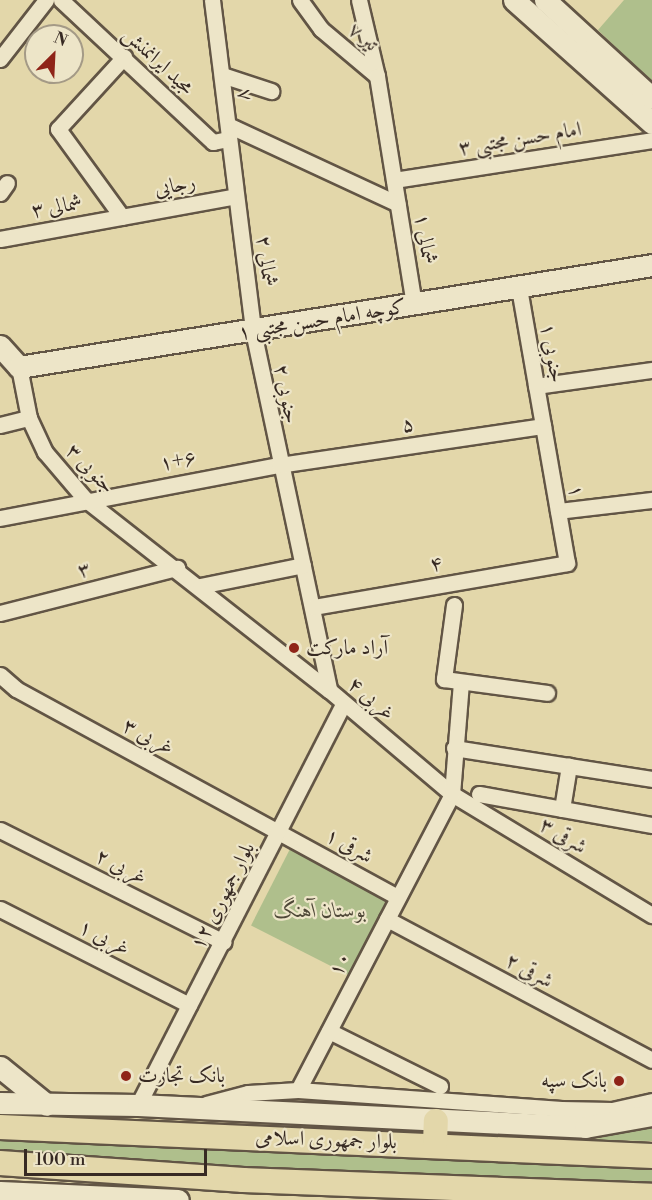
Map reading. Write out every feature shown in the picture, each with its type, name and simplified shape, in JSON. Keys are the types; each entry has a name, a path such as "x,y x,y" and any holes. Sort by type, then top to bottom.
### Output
{"main road":[{"name":"بلوار جمهوری اسلامی","path":"0,1129 435,1132 652,1156"},
{"path":"0,1129 12,1143 0,1158"},
{"name":"بلوار جمهوری اسلامی","path":"0,1163 242,1190 593,1197 652,1196"}],"street":[{"path":"0,59 46,0"},
{"name":"مجید ایرانمنش","path":"61,0 213,141 229,132"},
{"path":"199,0 213,5"},
{"name":"۷ تیر","path":"300,0 321,29 377,76"},
{"name":"۱ شمالی","path":"359,0 377,76 414,304"},
{"path":"514,0 652,123"},
{"path":"544,0 652,98"},
{"name":"۷","path":"213,5 236,196"},
{"path":"122,217 58,129 124,57"},
{"path":"222,75 271,91"},
{"path":"229,132 398,204"},
{"name":"امام حسن مجتبی ۳","path":"394,180 652,140"},
{"name":"رجایی","path":"122,217 236,196"},
{"name":"۲ شمالی","path":"236,196 253,331"},
{"name":"۳ شمالی","path":"0,239 122,217"},
{"name":"کوچه امام حسن مجتبی ۱","path":"19,367 652,265"},
{"name":"۱ جنوبی","path":"519,287 543,426"},
{"name":"۲ جنوبی","path":"253,331 279,465 313,607 329,690"},
{"path":"0,346 19,367"},
{"name":"۳ جنوبی","path":"19,367 29,418 45,452 85,499 177,568"},
{"path":"536,386 652,370"},
{"path":"0,425 29,418"},
{"name":"۵","path":"279,465 543,426"},
{"name":"۱‍","path":"543,426 567,563"},
{"name":"۱+۶","path":"85,499 279,465"},
{"path":"0,518 85,499"},
{"path":"558,511 652,500"},
{"name":"۴","path":"313,607 567,563"},
{"path":"200,586 303,565"},
{"name":"۴ غربی","path":"177,568 329,690 452,794"},
{"name":"۳","path":"0,613 177,568"},
{"path":"454,605 444,679 547,693"},
{"name":"۳ غربی","path":"0,675 16,689 280,831"},
{"path":"452,794 461,682"},
{"name":"بلوار جمهوری ۱۲","path":"138,1105 224,942 344,704"},
{"path":"454,748 652,779"},
{"path":"562,809 569,766"},
{"name":"۱۰","path":"298,1090 452,794"},
{"name":"۳ شرقی","path":"452,794 652,915"},
{"path":"479,794 652,825"},
{"name":"۲ غربی","path":"0,830 224,942"},
{"name":"شرقی ۱","path":"280,831 398,897"},
{"name":"۱ غربی","path":"0,909 189,1005"},
{"name":"۲ شرقی","path":"387,918 652,1060"},
{"path":"329,1031 440,1086"},
{"path":"0,1067 47,1106"},
{"path":"182,1110 248,1093 298,1090 561,1109 612,1110 652,1101"},
{"path":"0,1103 47,1106 138,1105 435,1132 585,1127 652,1115"},
{"path":"0,1192 178,1200"}],"green space":[{"path":"624,0 652,0 652,82 598,30"},
{"name":"بوستان آهنگ","path":"291,847 389,897 349,975 251,925"},
{"path":"652,1125 652,1141 592,1140"},
{"path":"0,1137 652,1166 652,1182 0,1157"}],"place":[{"name":"آراد مارکت","path":"294,648"},
{"name":"بانک تجارت","path":"126,1076"},
{"name":"بانک سپه","path":"619,1081"}]}
